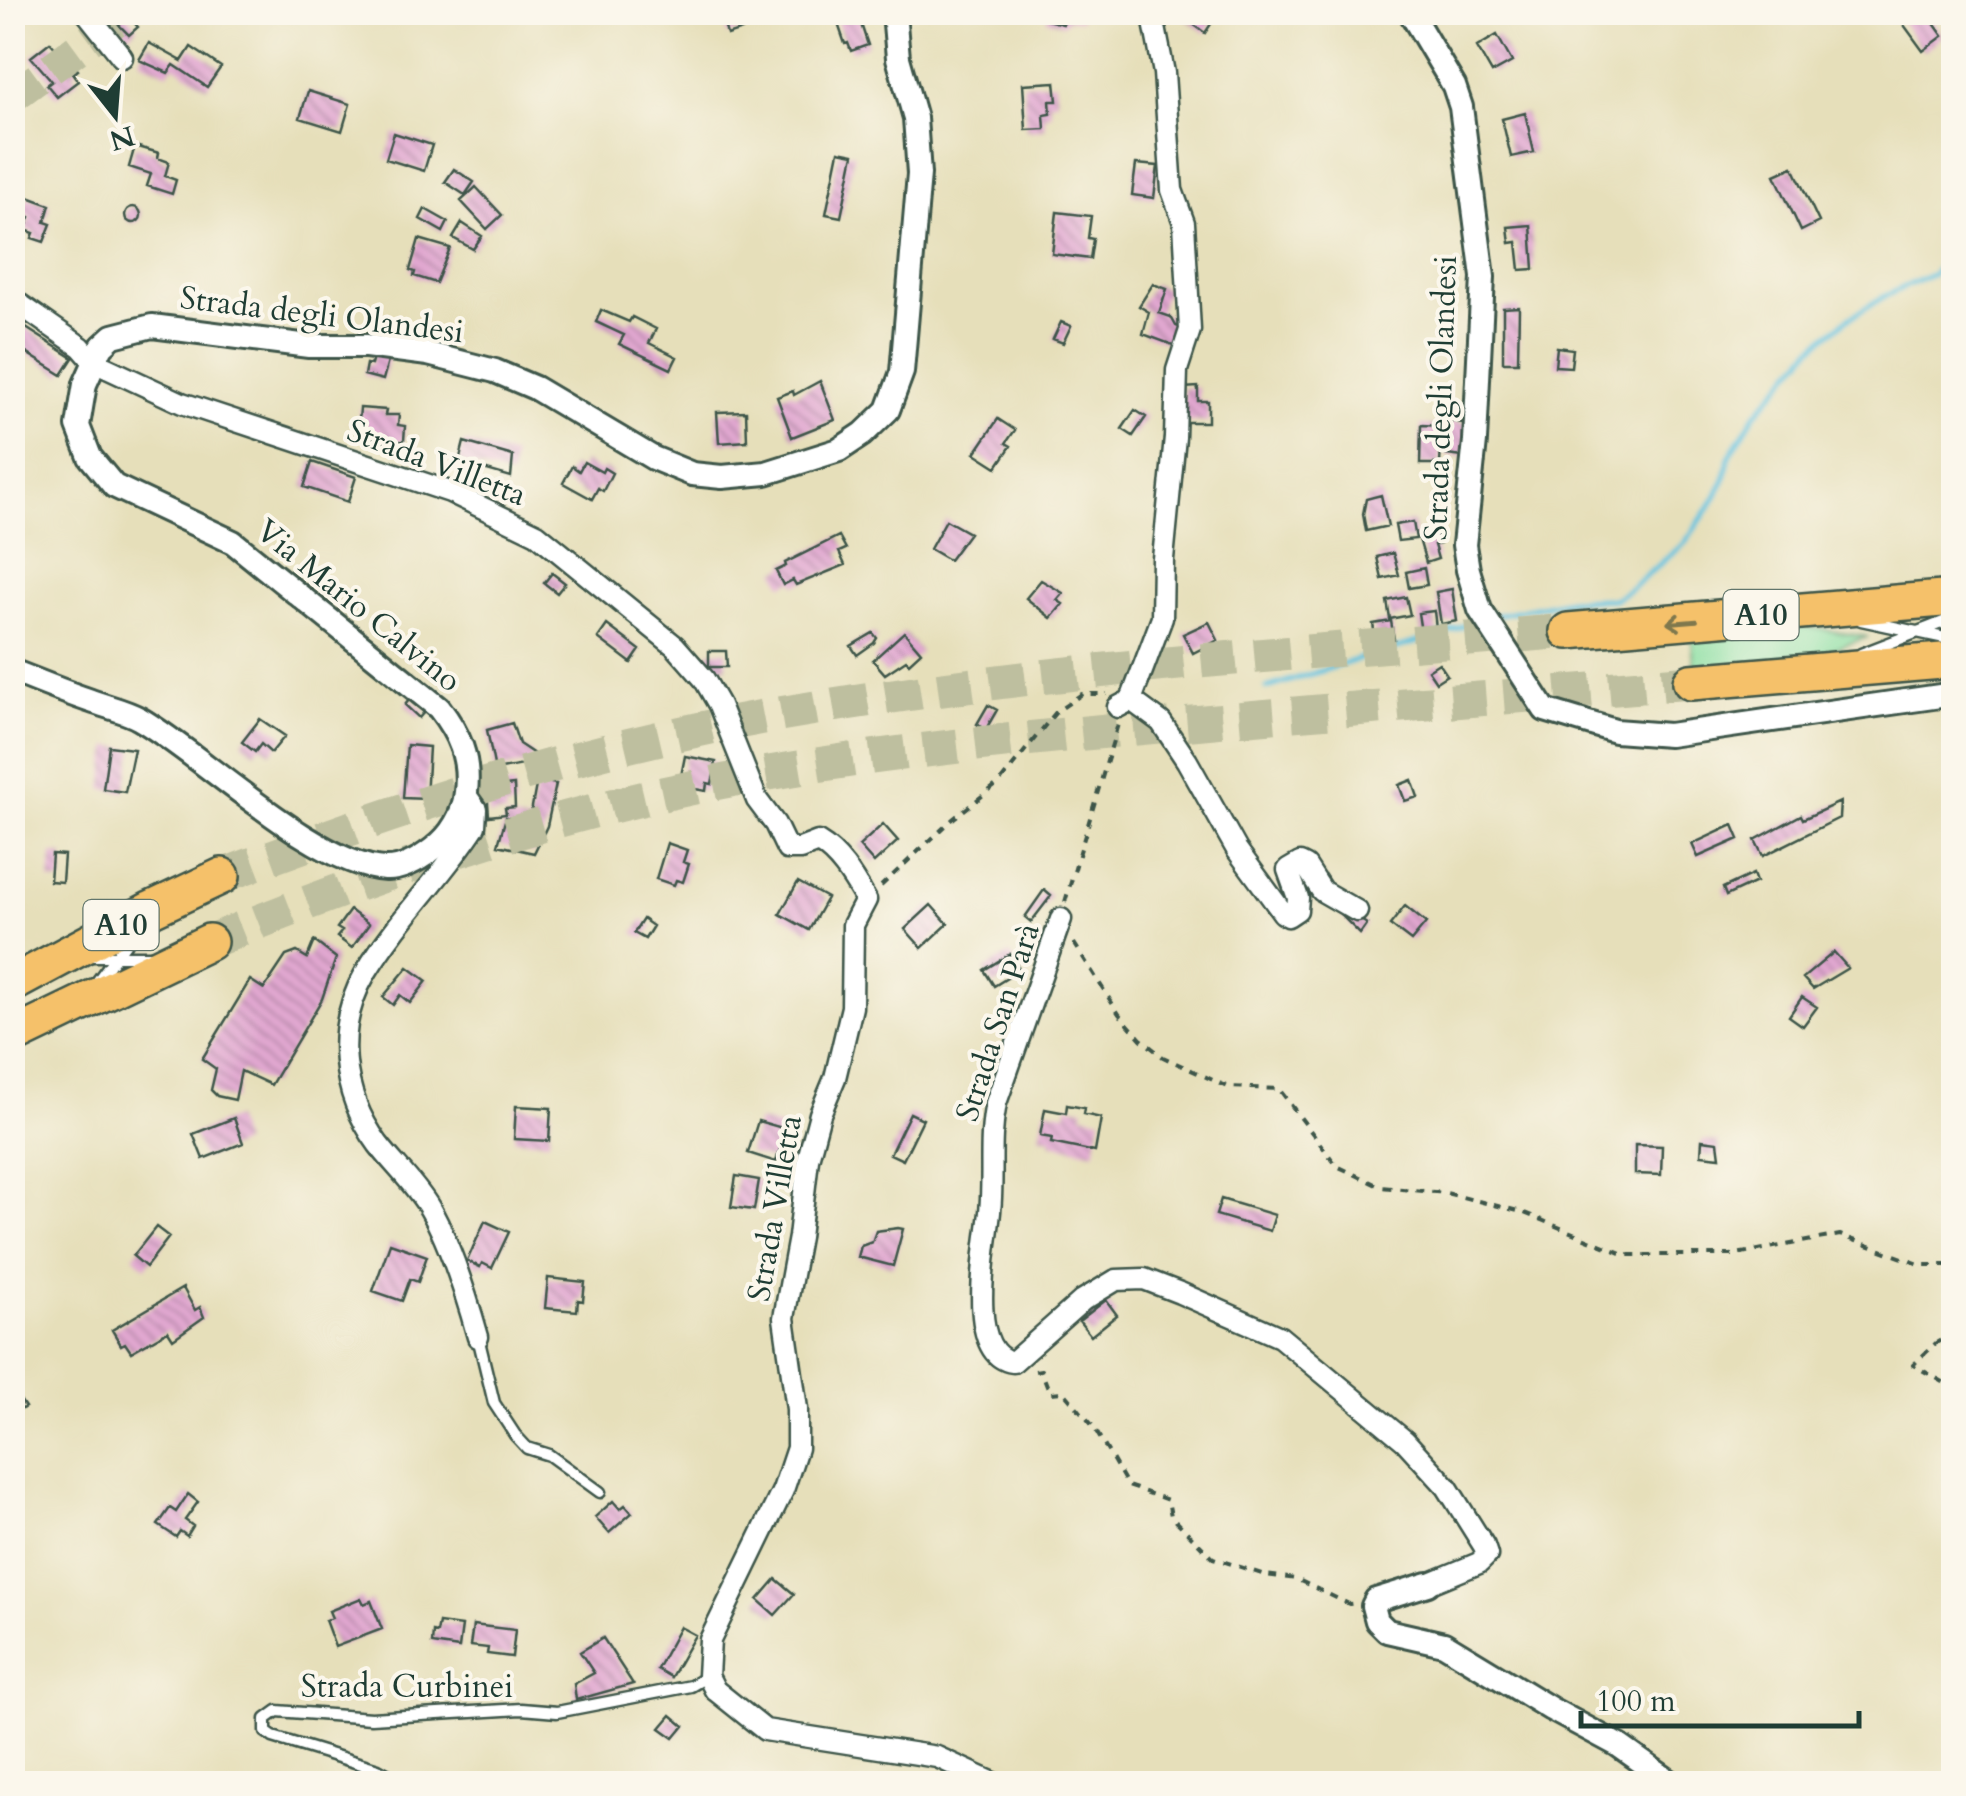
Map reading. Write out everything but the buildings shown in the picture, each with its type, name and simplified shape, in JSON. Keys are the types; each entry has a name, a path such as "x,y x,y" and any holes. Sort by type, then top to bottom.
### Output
{"highway":[{"name":"A10","path":"1568,631 1954,598"},
{"name":"A10","path":"1690,682 1954,660"},
{"name":"A10","path":"17,981 222,876"},
{"name":"A10","path":"24,1031 209,942"}],"street":[{"path":"86,12 122,57"},
{"name":"Strada degli Olandesi","path":"94,362 113,336 152,326 309,346 366,346 428,354 496,371 535,388 653,458 692,474 766,473 838,450 864,434 888,410 902,372 918,174 915,118 898,58 894,12"},
{"path":"1152,12 1164,73 1172,190 1184,223 1190,330 1177,370 1162,618 1124,704 1161,722 1237,850 1283,913 1294,915 1297,910 1298,898 1288,870 1300,862 1322,891 1357,911"},
{"name":"Strada degli Olandesi","path":"1410,12 1440,61 1461,108 1483,277 1475,440 1464,545 1468,570 1480,610 1545,710 1615,731 1670,735 1954,694"},
{"name":"Strada Villetta","path":"12,299 81,346 94,362 182,403 450,492 537,534 675,646 704,679 720,706 757,800 787,849 818,842 826,846 866,900 853,925 852,1008 835,1078 808,1159 800,1237 784,1318 797,1409 797,1448 775,1506 710,1640 708,1676"},
{"name":"Via Mario Calvino","path":"12,671 139,718 304,835 368,866 386,870 418,861 444,842 456,825 466,795 468,766 462,746 454,727 438,708 233,542 114,486 90,457 78,426 85,384 94,362"},
{"path":"466,795 476,809 476,826 365,974 351,1010 344,1048 345,1073 359,1111 377,1142 431,1211 478,1338"},
{"name":"Strada San Parà","path":"1020,1358 1012,1362 998,1357 986,1334 983,1317 990,1132 996,1102 1061,918"},
{"path":"1020,1358 1083,1300 1116,1280 1144,1278 1280,1337 1432,1466 1484,1546 1486,1555 1480,1563 1376,1600 1374,1613 1387,1631 1444,1644 1551,1710 1618,1745 1673,1784"},
{"path":"708,1676 715,1690 765,1730 937,1757 996,1784"}],"lane":[{"path":"1816,610 1954,640"},
{"path":"1822,671 1954,618"},
{"path":"84,1000 152,910"},
{"path":"61,956 176,956"},
{"path":"478,1338 494,1404 515,1434 527,1448 549,1455 600,1492"},
{"name":"Strada Curbinei","path":"405,1784 378,1769 274,1737 266,1732 266,1719 277,1711 371,1718 521,1710 557,1712 691,1686 708,1676"}],"path":[{"path":"866,900 954,818 1000,782 1056,712 1082,694 1106,693 1124,704 1061,918"},
{"name":"Strada San Parà","path":"1061,918 1120,1014 1141,1039 1163,1057 1228,1087 1278,1089 1337,1166 1381,1187 1446,1193 1522,1212 1626,1255 1731,1256 1840,1235 1922,1264 1954,1264"},
{"path":"1954,1332 1913,1365 1954,1388"},
{"path":"1020,1358 1020,1373 1041,1370 1050,1393 1064,1392 1092,1426 1128,1486 1168,1500 1172,1516 1213,1558 1264,1574 1296,1579 1349,1604 1376,1600"}],"green space":[{"path":"1795,625 1868,637 1801,660 1695,671 1691,634"}],"waterway":[{"path":"1496,615 1570,600 1614,599 1630,589 1684,544 1713,502 1725,480 1729,457 1754,416 1812,348 1883,297 1933,274 1942,263 1946,248 1954,242"},
{"path":"1267,688 1437,636 1475,620"}],"tunnel":[{"path":"12,97 128,12"},
{"path":"222,876 497,781 637,743 780,714 1074,673 1568,631"},
{"path":"209,942 449,853 597,810 723,781 915,751 1043,737 1691,682"}]}
